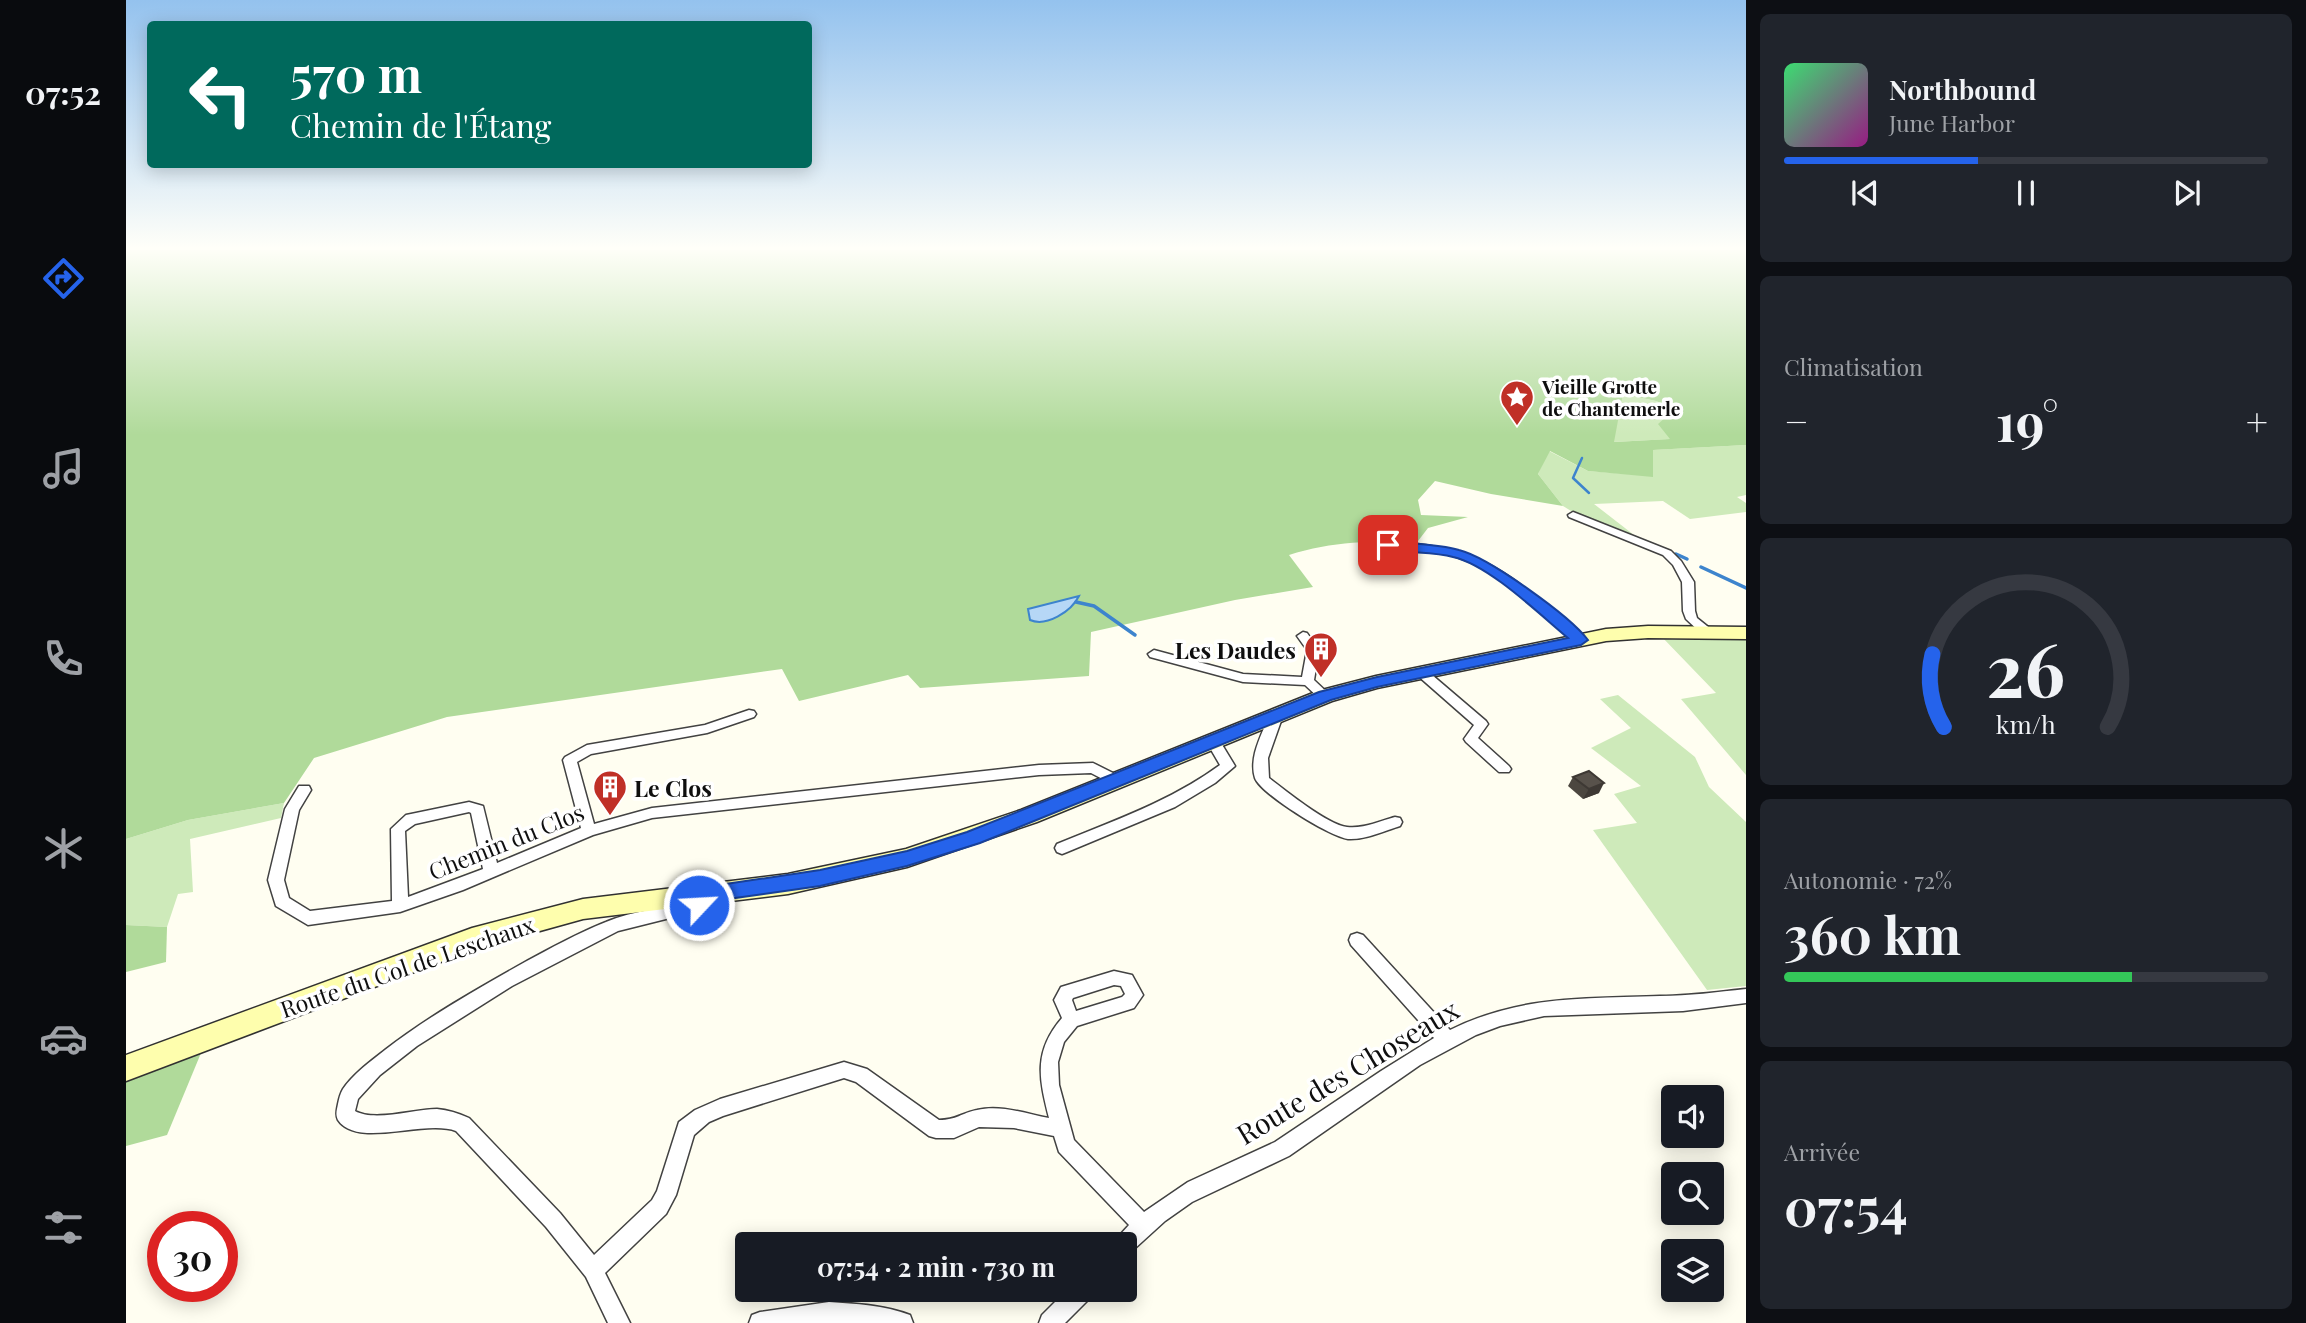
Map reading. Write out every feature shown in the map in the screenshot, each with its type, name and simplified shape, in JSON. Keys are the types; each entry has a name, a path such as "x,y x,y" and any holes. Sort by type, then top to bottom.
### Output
{"main road":[{"name":"Route du Col de Leschaux","path":"126,1068 497,930 583,909 788,884 907,858 974,837 1272,716 1316,688 1421,672 1628,633 1746,633"}],"street":[{"path":"1573,515 1667,552 1677,562 1688,582 1689,611 1692,619 1708,633"},
{"path":"1388,545 1455,553 1479,562 1507,580 1581,640"},
{"path":"1154,654 1243,678 1316,688 1313,650 1303,636"},
{"path":"1421,672 1481,723 1471,740 1504,769"},
{"path":"589,831 570,760 587,750 707,729 748,713"},
{"path":"1272,716 1274,721 1266,739 1259,771 1263,781 1343,833 1361,832 1395,822"},
{"path":"1062,848 1157,809 1218,775 1228,766 1213,741"},
{"name":"Chemin du Clos","path":"304,790 292,809 276,880 282,902 308,918 400,906 458,886 589,831 652,813 1012,773 1093,768 1116,781"},
{"path":"400,906 398,829 411,819 469,807 478,810 491,871"},
{"path":"619,1323 593,1270 553,1220 462,1125 452,1118 363,1124 348,1118 344,1112 344,1102 367,1074 414,1038 540,960 613,926 706,902 714,893"},
{"path":"1357,940 1448,1041"},
{"name":"Route des Choseaux","path":"1136,1232 1197,1188 1279,1151 1448,1041 1498,1019 1550,1007 1683,1003 1746,996"},
{"path":"1071,1020 1056,1038 1049,1062 1050,1085 1066,1145 1143,1225"},
{"path":"593,1270 659,1207 666,1195 686,1129 702,1116 720,1108 825,1074 844,1070 862,1075 936,1129 954,1129 978,1118 1014,1119 1060,1127"},
{"path":"1051,1323 1071,1302"},
{"path":"760,1323 829,1312 864,1315 901,1323"}],"green space":[{"path":"126,312 1746,312 1746,445 1653,450 1653,477 1588,471 1550,451 1538,474 1563,506 1435,481 1418,500 1421,515 1468,517 1428,528 1418,541 1337,544 1289,555 1313,587 1235,600 1091,632 1089,676 920,688 908,675 799,701 782,669 447,717 314,758 284,803 188,820 126,839","holes":["1623,394 1656,401 1675,409 1658,424 1670,439 1614,442"]},
{"path":"1623,394 1656,401 1676,410 1671,439 1613,442"},
{"path":"1746,445 1746,495 1737,497 1746,503 1746,512 1690,519 1663,501 1594,504 1634,535 1576,514 1563,506 1538,474 1549,451 1588,471 1653,476 1652,450"},
{"path":"1661,636 1746,638 1746,775 1681,699 1716,693"},
{"path":"1618,695 1695,757 1709,787 1746,822 1746,986 1707,990 1593,830 1637,823 1614,794 1641,786 1591,748 1631,728 1600,699"},
{"path":"284,803 281,818 190,839 193,892 178,894 167,927 126,925 126,839 188,820"},
{"path":"126,925 167,927 166,962 126,972"},
{"path":"201,1053 167,1135 126,1146 126,1077"}],"water":[{"path":"1079,596 1057,617 1036,622 1030,620 1028,609"}],"building":[{"path":"1589,771 1604,783 1589,789 1573,777"}],"waterway":[{"path":"1582,458 1573,478 1589,493"},
{"path":"1676,554 1687,559"},
{"path":"1701,567 1746,588"},
{"path":"1076,602 1094,606 1135,635"}],"place":[{"name":"Vieille Grotte de Chantemerle","path":"1517,427"},
{"name":"Les Daudes","path":"1321,679"},
{"name":"Le Clos","path":"610,817"}],"route":[{"path":"699,905 711,900 714,893 820,878 936,850 1029,817 1325,696 1377,682 1581,640 1507,580 1471,558 1455,553 1388,545"}]}
